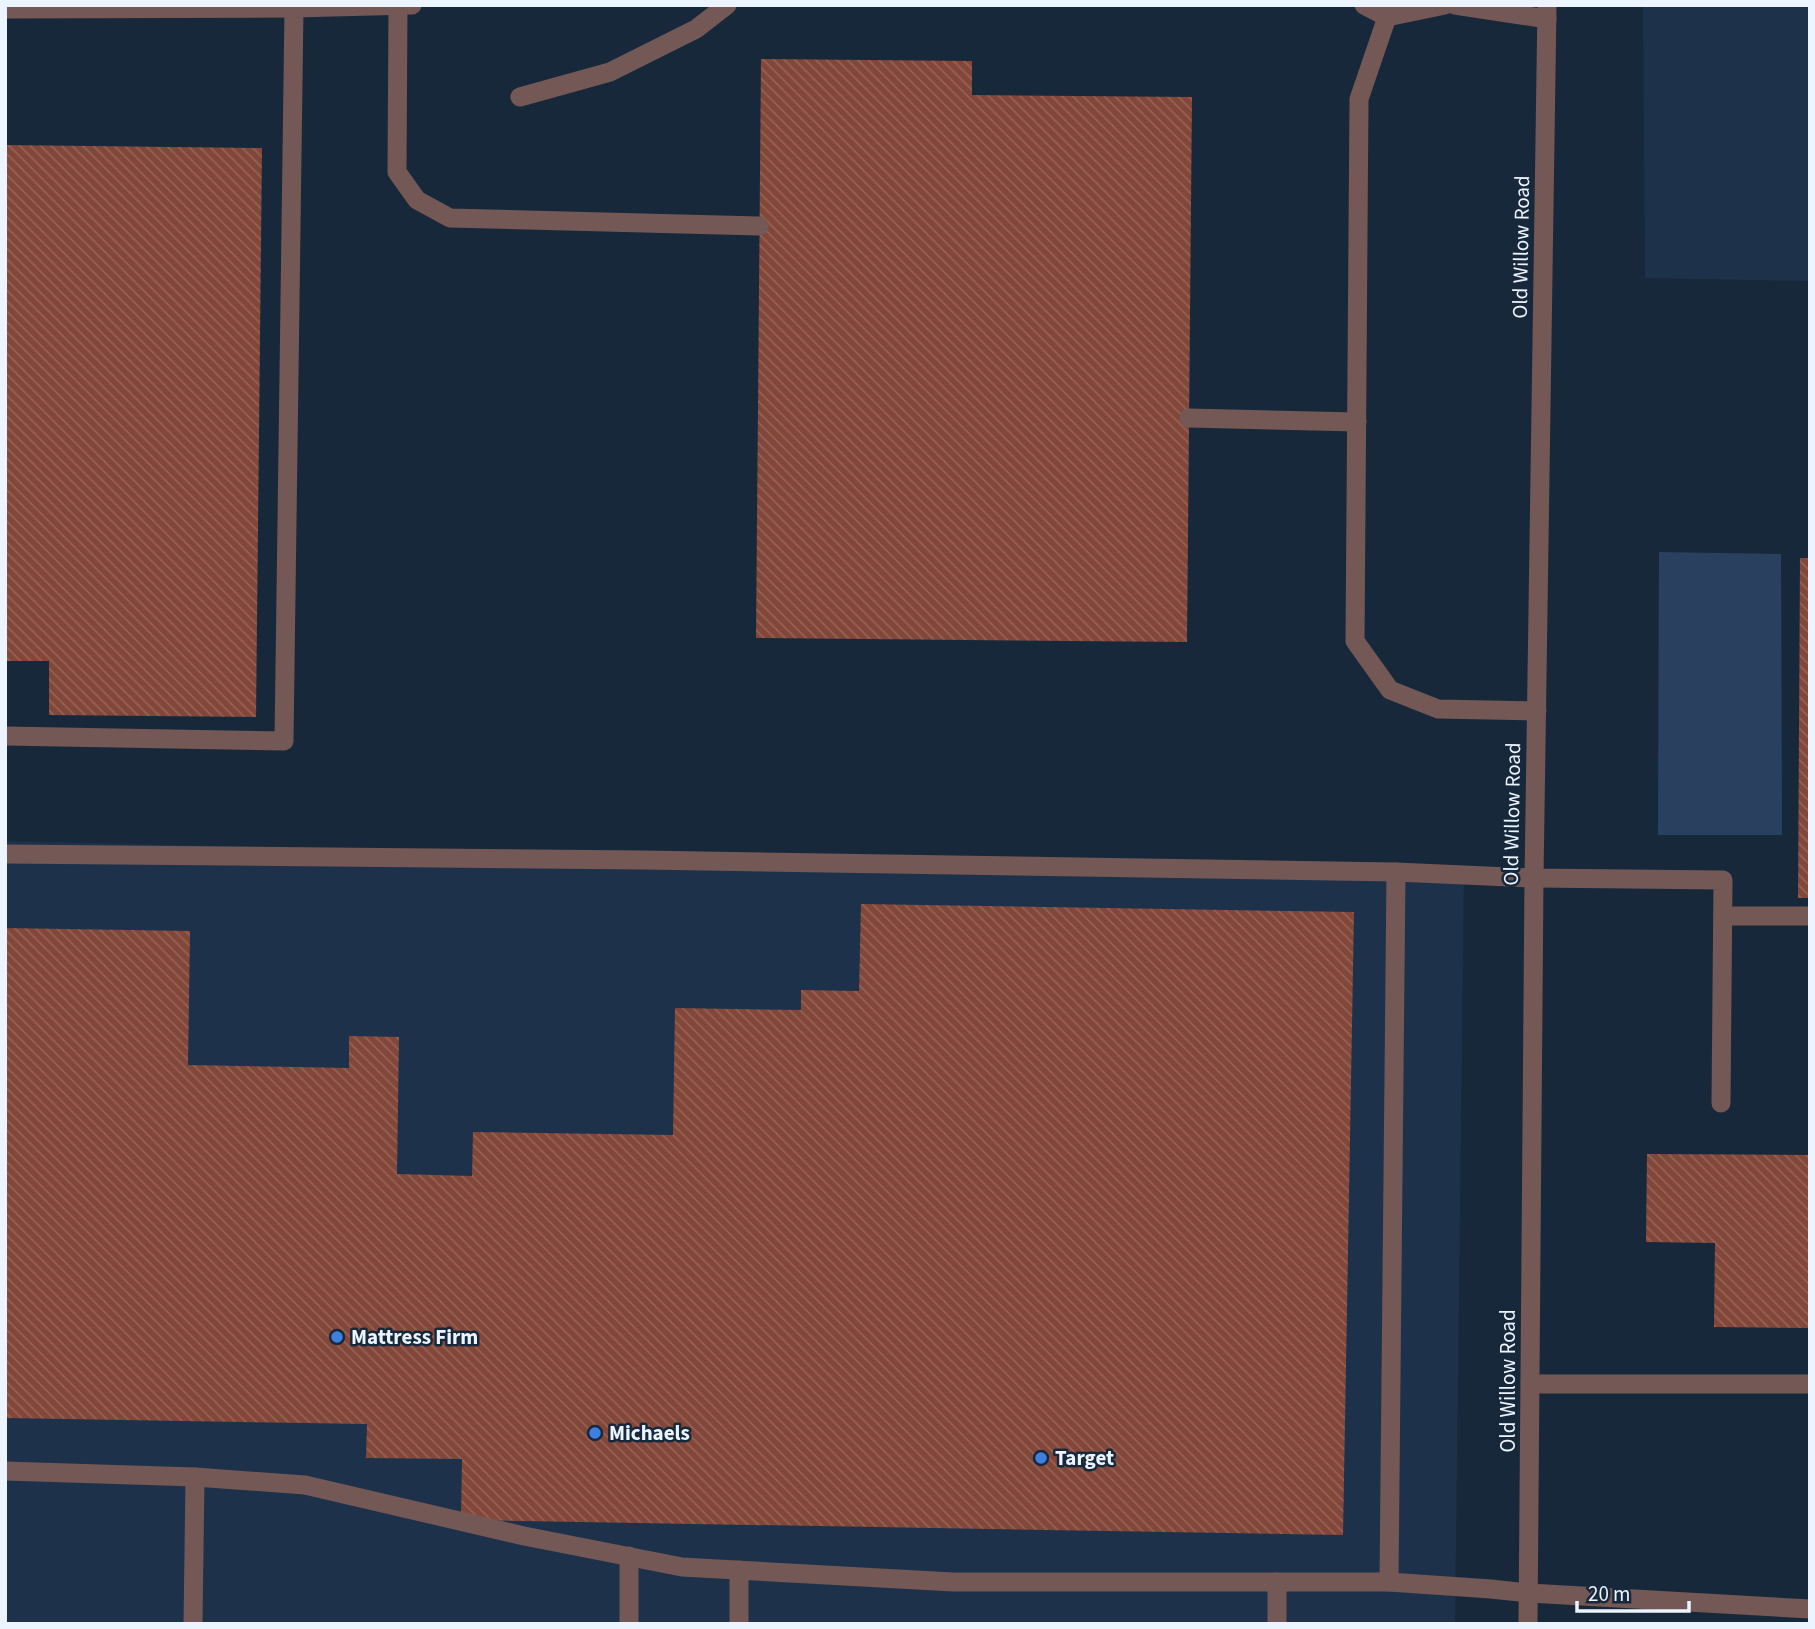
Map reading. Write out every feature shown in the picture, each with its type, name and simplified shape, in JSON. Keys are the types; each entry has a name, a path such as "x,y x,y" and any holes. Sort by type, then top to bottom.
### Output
{"street":[{"path":"520,97 610,72 696,29 727,5"},
{"path":"1364,5 1387,18 1445,5"},
{"path":"1455,5 1547,12"},
{"path":"5,9 402,6 397,172 417,200 450,218 759,226"},
{"path":"5,736 285,741 294,8"},
{"name":"Old Willow Road","path":"1528,1624 1534,878 1547,12"},
{"path":"1387,18 1359,99 1355,640 1390,690 1402,695 1438,709 1537,711"},
{"path":"1189,418 1357,422"},
{"path":"5,854 671,860 1723,880 1721,1103"},
{"path":"1389,1582 1396,872"},
{"path":"1723,916 1810,916"},
{"path":"1530,1384 1810,1384"},
{"path":"5,1471 195,1477 305,1485 524,1536 682,1567 953,1582 1389,1582 1785,1616 1810,1609"},
{"path":"193,1624 195,1477"},
{"path":"629,1556 629,1624"},
{"path":"739,1570 739,1624"},
{"path":"1277,1582 1277,1624"}],"shaded area":[{"path":"1643,5 1810,5 1810,281 1645,278"},
{"path":"1659,552 1781,554 1782,835 1658,835"},
{"path":"5,841 1464,876 1455,1624 5,1624"}],"building":[{"path":"761,59 972,61 972,95 1192,97 1187,642 756,638"},
{"path":"5,145 262,148 256,717 49,715 49,661 5,661"},
{"path":"1800,558 1810,558 1810,898 1798,898"},
{"path":"861,904 1354,912 1343,1535 461,1520 462,1459 366,1458 367,1424 5,1418 5,928 190,931 188,1065 349,1068 349,1036 399,1037 397,1174 472,1176 473,1132 673,1135 675,1008 801,1010 801,990 859,991"},
{"path":"1647,1154 1810,1155 1810,1328 1714,1327 1715,1243 1646,1242"}],"place":[{"name":"Mattress Firm","path":"337,1337"},
{"name":"Michaels","path":"595,1433"},
{"name":"Target","path":"1041,1458"}]}
